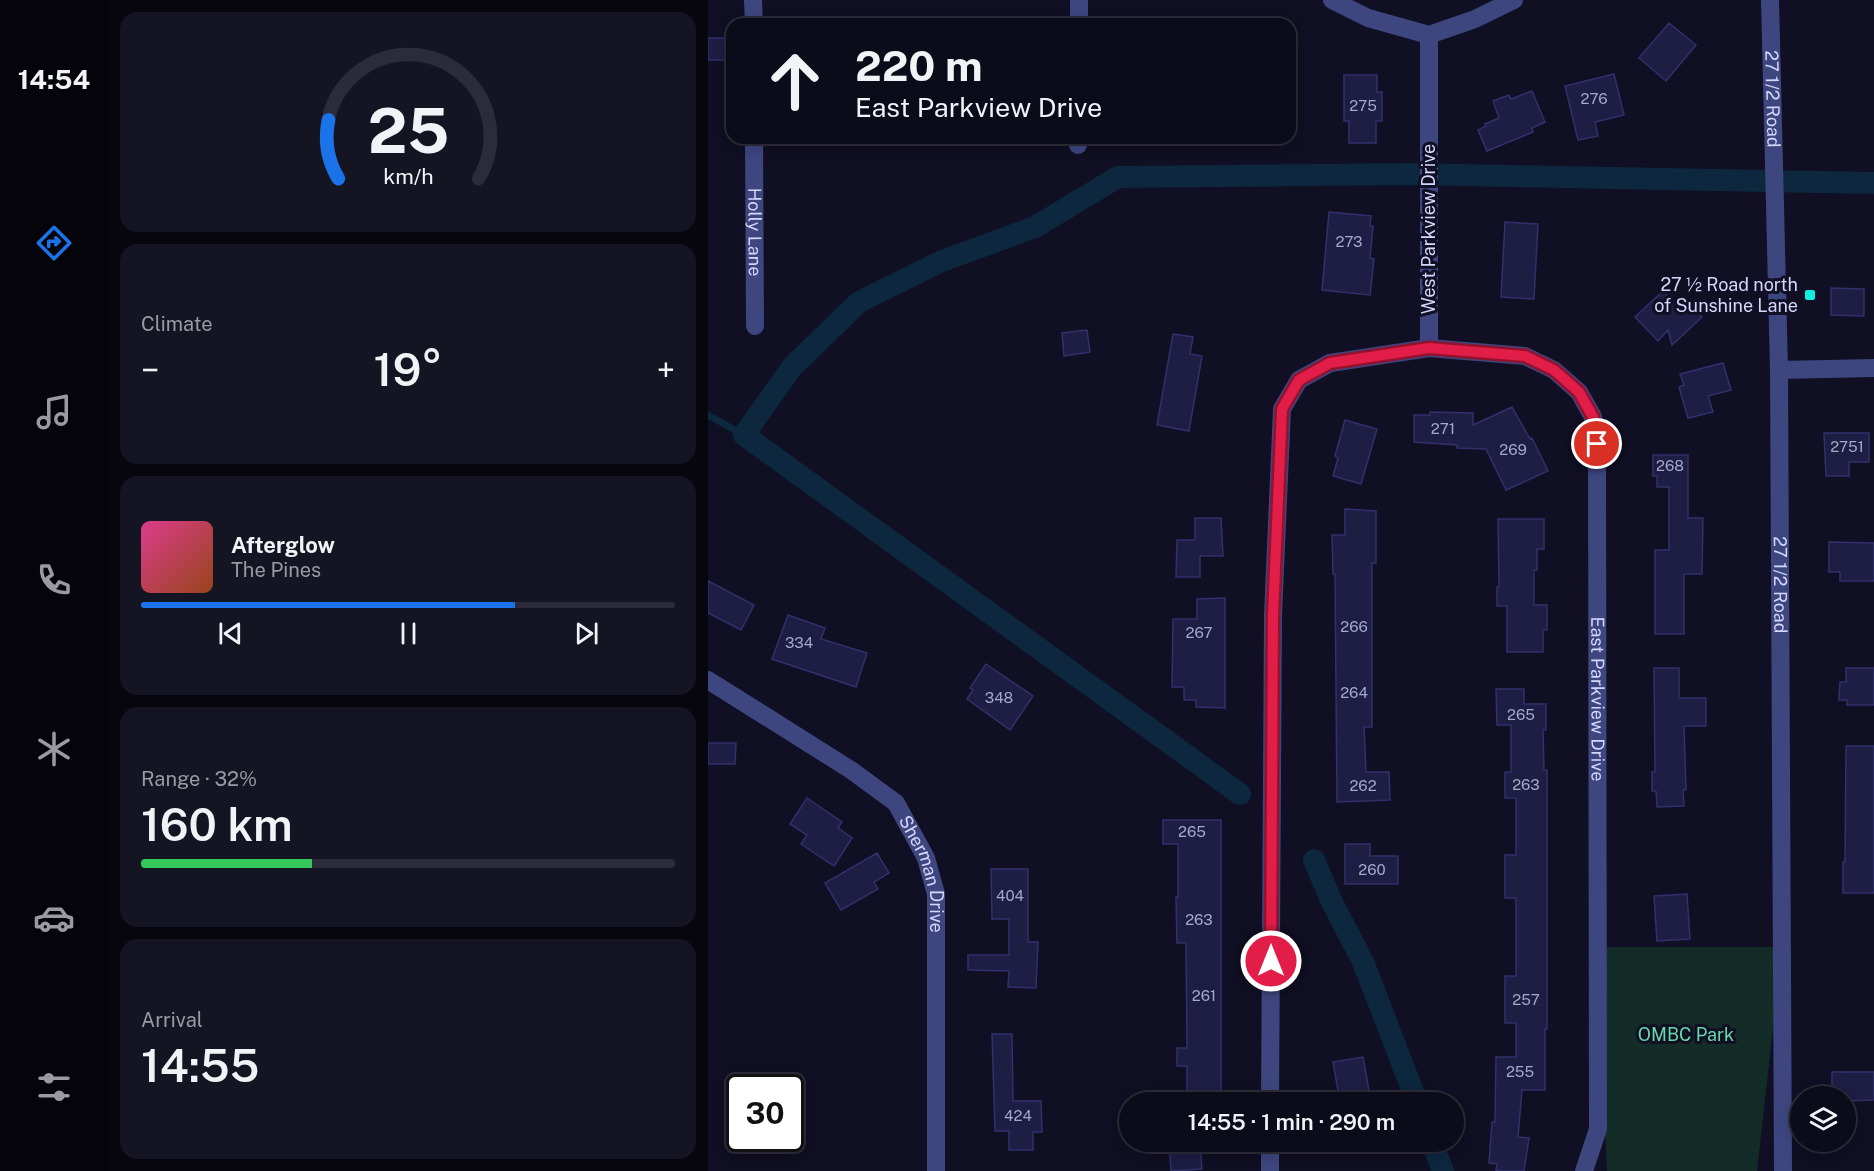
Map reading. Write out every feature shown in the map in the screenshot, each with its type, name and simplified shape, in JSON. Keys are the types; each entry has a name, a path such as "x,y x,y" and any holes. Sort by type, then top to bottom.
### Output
{"street":[{"path":"753,0 754,18"},
{"path":"1079,0 1079,18"},
{"path":"1332,0 1368,18 1429,35 1475,19 1514,0"},
{"name":"27 1/2 Road","path":"1770,0 1779,370 1783,1171"},
{"name":"West Parkview Drive","path":"1429,35 1429,348"},
{"name":"Holly Lane","path":"754,144 755,326"},
{"path":"1270,1092 1273,615 1282,409 1299,380 1330,363 1429,348"},
{"name":"East Parkview Drive","path":"1429,348 1525,356 1554,370 1579,392 1593,417 1597,444 1598,1129 1584,1171"},
{"path":"1779,370 1874,368"},
{"name":"Sherman Drive","path":"708,680 851,770 896,803 926,858 936,894 936,1171"},
{"path":"1270,1152 1270,1171"}],"green space":[{"name":"OMBC Park","path":"1597,947 1782,947 1757,1171 1607,1171"}],"building":[{"path":"1669,23 1696,45 1666,81 1639,58"},
{"path":"708,38 726,38 726,60 708,60"},
{"path":"1614,74 1624,115 1595,122 1598,136 1578,140 1565,86"},
{"path":"1344,75 1377,75 1377,92 1382,92 1382,121 1376,121 1376,143 1349,143 1349,121 1344,121"},
{"path":"1532,91 1545,122 1532,128 1533,132 1487,151 1478,130 1499,118 1493,101 1509,95 1511,99"},
{"path":"1329,212 1371,216 1370,226 1373,226 1370,258 1374,259 1370,295 1322,290"},
{"path":"1505,222 1538,224 1534,299 1501,297"},
{"path":"1831,288 1864,289 1864,316 1831,315"},
{"path":"1663,291 1674,303 1682,296 1702,317 1672,345 1668,330 1658,341 1635,317"},
{"path":"1087,330 1090,352 1064,356 1062,333"},
{"path":"1173,334 1193,337 1190,354 1202,356 1189,431 1157,425"},
{"path":"1723,363 1731,390 1708,396 1713,412 1688,418 1679,387 1684,385 1680,374"},
{"path":"1512,407 1530,439 1532,438 1548,471 1506,490 1486,449 1457,448 1457,445 1414,442 1414,415 1430,415 1430,412 1473,413 1473,425"},
{"path":"1345,420 1377,429 1361,484 1333,476 1338,458 1335,456"},
{"path":"1824,433 1869,433 1869,462 1849,462 1849,476 1826,476"},
{"path":"1653,455 1688,455 1688,518 1703,518 1702,574 1684,574 1684,634 1655,634 1655,550 1669,550 1669,487 1657,487 1657,476 1653,476"},
{"path":"1345,509 1376,511 1376,563 1372,563 1372,727 1364,727 1366,772 1389,772 1390,800 1337,802 1335,574 1333,574 1332,535 1345,535"},
{"path":"1195,518 1221,518 1223,556 1200,556 1200,577 1176,577 1177,540 1195,540"},
{"path":"1498,519 1544,519 1544,549 1537,549 1537,570 1534,570 1534,605 1547,605 1547,630 1543,630 1543,652 1507,652 1507,606 1497,606"},
{"path":"1829,542 1874,543 1874,581 1840,581 1840,572 1829,572"},
{"path":"708,581 754,605 741,630 708,613"},
{"path":"1225,598 1225,708 1196,707 1196,700 1184,700 1184,687 1172,687 1173,619 1197,619 1197,599"},
{"path":"788,615 825,628 821,639 867,653 856,687 772,659"},
{"path":"986,664 1033,696 1010,730 967,699 973,690 970,688"},
{"path":"1654,668 1679,668 1679,698 1706,698 1706,726 1684,726 1686,790 1683,790 1684,806 1657,807 1656,791 1652,791 1652,772 1655,772"},
{"path":"1846,668 1874,668 1874,705 1847,705 1847,700 1839,700 1840,682 1846,682"},
{"path":"1496,689 1524,689 1524,704 1546,704 1546,730 1543,730 1544,770 1547,770 1545,1090 1522,1090 1518,1137 1529,1138 1524,1171 1496,1171 1497,1164 1489,1163 1492,1122 1495,1122 1496,1057 1516,1057 1516,1023 1505,1023 1505,976 1516,976 1516,898 1505,898 1505,855 1516,855 1516,798 1505,798 1505,772 1511,772 1511,725 1497,725"},
{"path":"708,743 736,743 735,764 708,764"},
{"path":"1846,746 1874,746 1874,893 1843,893"},
{"path":"807,798 842,822 838,828 852,838 834,866 801,844 807,835 790,824"},
{"path":"1163,820 1221,820 1221,1092 1187,1092 1187,1066 1177,1066 1177,1048 1187,1048 1186,943 1177,943 1178,844 1163,844"},
{"path":"1345,844 1370,844 1370,856 1398,856 1398,884 1345,884"},
{"path":"877,853 889,873 874,882 878,889 841,910 825,883"},
{"path":"991,869 1028,869 1028,942 1038,942 1036,988 1008,987 1009,971 968,970 968,955 1009,955 1009,919 992,919"},
{"path":"1687,894 1690,939 1657,941 1654,896"},
{"path":"992,1034 1012,1034 1013,1101 1041,1101 1042,1132 1033,1132 1033,1150 1009,1150 1009,1131 995,1131"},
{"path":"1363,1057 1369,1092 1338,1092 1333,1062"},
{"path":"1832,1072 1874,1072 1874,1100 1856,1101 1856,1086 1832,1086"},
{"path":"1170,1152 1201,1152 1202,1169 1171,1171"}],"waterway":[{"path":"1240,794 744,435 792,367 859,302 942,261 1035,227 1118,177 1409,174 1874,183"},
{"path":"708,415 744,435"},
{"path":"1314,860 1331,900 1363,962 1413,1092"},
{"path":"1436,1152 1443,1171"}],"place":[{"name":"27 ½ Road north of Sunshine Lane","path":"1810,295"}],"route":[{"path":"1271,961 1273,615 1282,409 1299,380 1330,363 1429,348 1525,356 1554,370 1579,392 1593,417 1597,444"}]}
